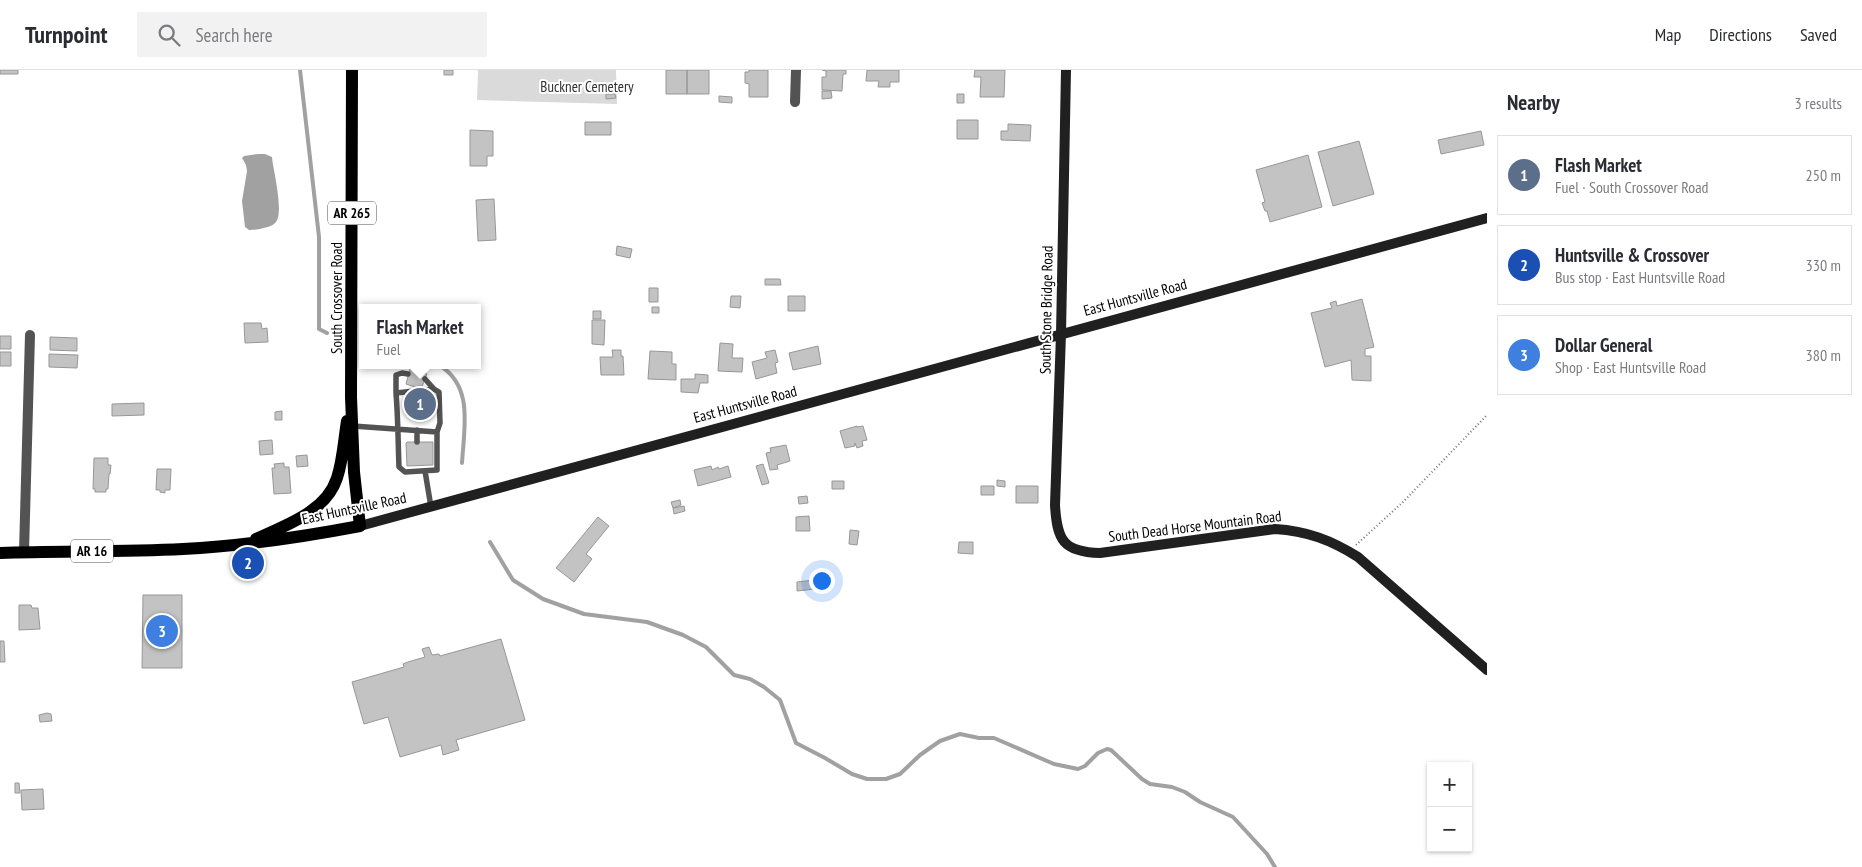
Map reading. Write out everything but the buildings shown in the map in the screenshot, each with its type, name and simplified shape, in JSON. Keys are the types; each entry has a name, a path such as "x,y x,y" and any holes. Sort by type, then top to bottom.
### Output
{"main road":[{"name":"South Crossover Road","path":"352,70 352,397 354,472 360,526"},
{"name":"South Stone Bridge Road","path":"1066,70 1061,334 1055,505 1059,535 1069,546"},
{"name":"East Huntsville Road","path":"0,552 183,549 245,544 319,534 360,526 1487,218"},
{"path":"245,544 306,514 319,505 330,493 337,478 352,397"},
{"name":"South Dead Horse Mountain Road","path":"1069,546 1082,552 1100,553 1275,530 1295,530 1318,536 1350,552 1487,670"}],"street":[{"path":"795,102 796,70"},
{"path":"24,552 30,335"}],"lane":[{"path":"408,374 396,375 399,467 405,472 417,469 425,471 437,470 437,432 440,423 439,392 426,379"},
{"path":"396,393 434,389"},
{"path":"353,426 437,432"},
{"path":"417,430 417,442"},
{"path":"425,471 431,507"}],"path":[{"path":"1350,552 1403,502 1487,415"}],"green space":[{"name":"Buckner Cemetery","path":"478,70 616,70 617,104 477,100"}],"shaded area":[{"path":"258,154 272,157 279,211 278,218 273,225 249,230 245,227 242,201 247,171 242,158"}],"waterway":[{"path":"300,70 319,237 319,329 327,333"},
{"path":"444,369 458,384 462,396 465,422 462,463"},
{"path":"490,542 513,580 543,599 584,614 647,622 683,635 706,647 734,675 750,679 780,700 796,743 852,774 867,779 886,779 900,774 920,755 940,741 960,734 979,738 994,738 1054,764 1078,769 1085,766 1098,753 1107,749 1111,750 1150,784 1172,787 1185,792 1200,802 1233,817 1267,854 1275,867"}],"place":[{"name":"Flash Market","path":"420,404"},
{"name":"Huntsville & Crossover","path":"248,563"},
{"name":"Dollar General","path":"162,631"}]}
